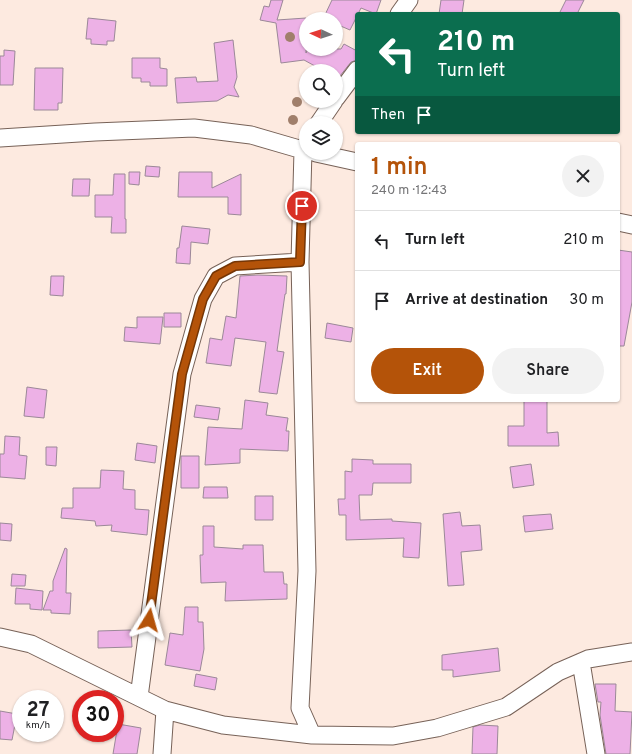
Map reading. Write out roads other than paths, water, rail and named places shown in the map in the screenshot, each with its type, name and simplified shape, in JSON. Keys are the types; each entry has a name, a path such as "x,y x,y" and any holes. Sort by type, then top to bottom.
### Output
{"street":[{"path":"400,12 409,0"},
{"path":"343,89 355,73"},
{"path":"0,138 194,128 251,135 299,148"},
{"path":"343,159 355,162"},
{"path":"307,160 300,262 307,571 300,708 312,735"},
{"path":"620,222 632,225"},
{"path":"139,697 182,374 203,299 216,276 235,266 300,262"},
{"path":"0,637 31,644 165,710 223,725 312,735 393,736 437,728 506,707 558,672 580,662 588,659 632,652"},
{"path":"580,662 596,754"},
{"path":"284,733 300,708"},
{"path":"162,754 165,710"}]}
